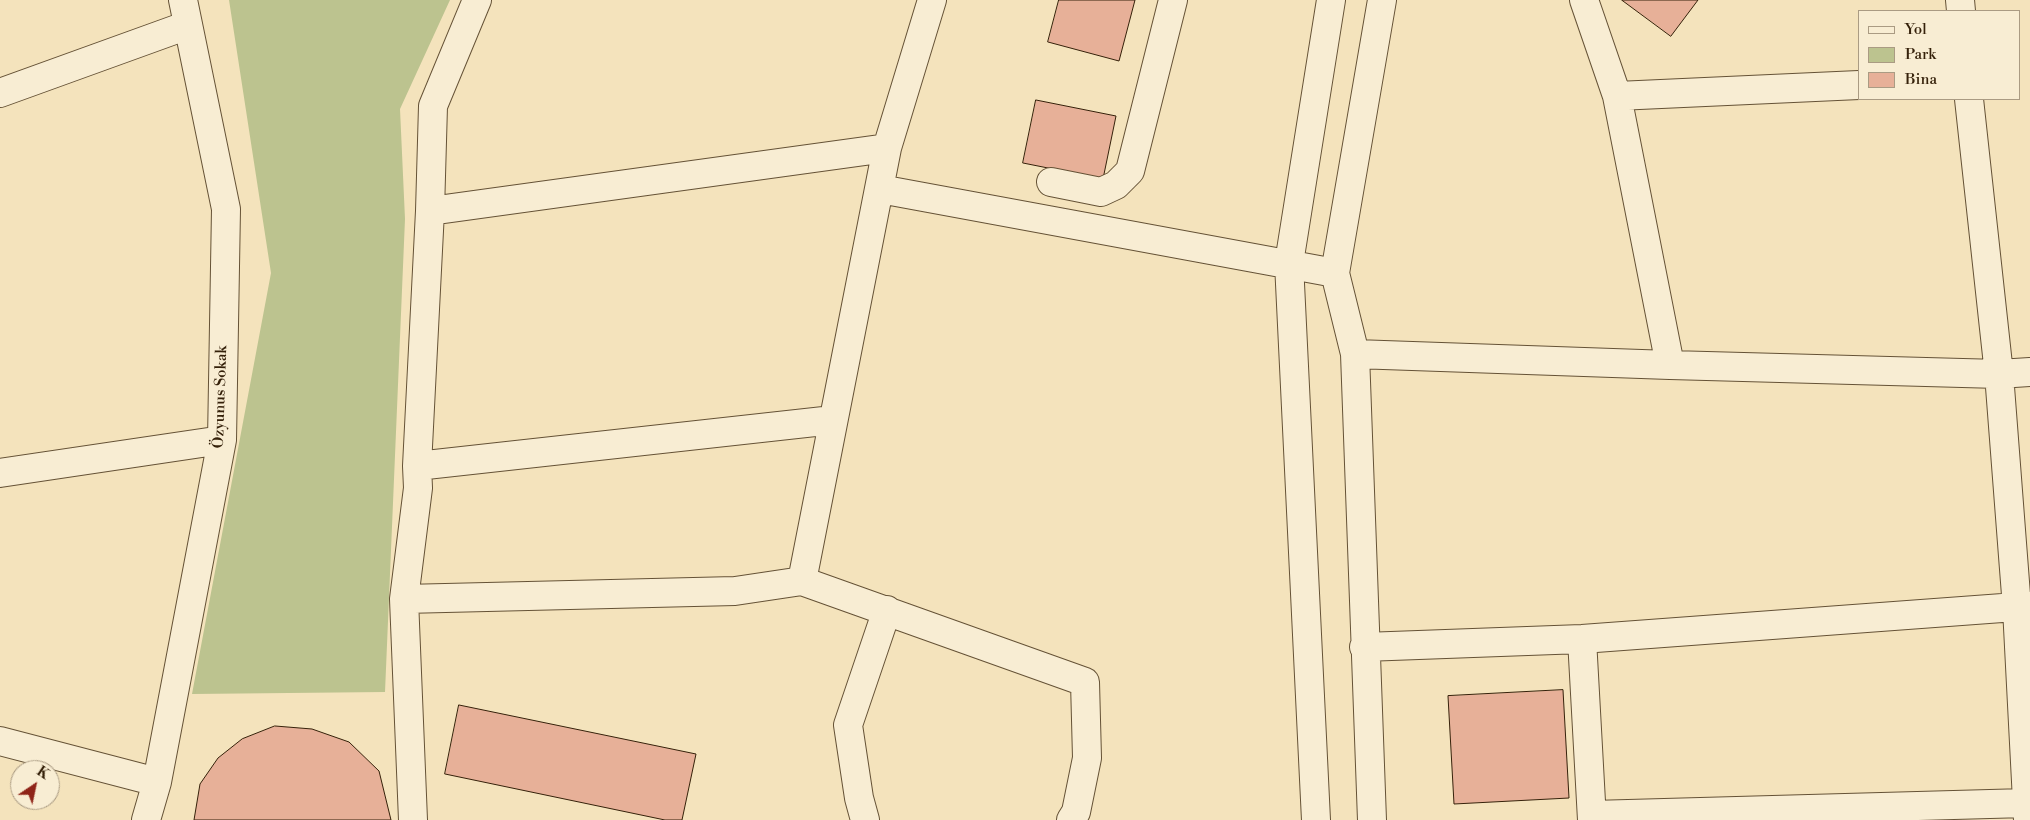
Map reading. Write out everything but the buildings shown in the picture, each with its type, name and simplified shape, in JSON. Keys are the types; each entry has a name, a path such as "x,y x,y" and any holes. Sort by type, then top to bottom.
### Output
{"street":[{"path":"417,819 404,599 418,488 417,466 430,211 433,106 478,0"},
{"path":"802,581 887,148 932,0"},
{"path":"1051,182 1101,192 1116,185 1130,171 1173,0"},
{"path":"1316,820 1289,263 1330,0"},
{"path":"1372,820 1364,647 1355,354 1335,273 1382,0"},
{"path":"1584,0 1617,96 1670,365"},
{"path":"0,93 185,12"},
{"name":"Özyunus Sokak","path":"146,820 157,782 222,440 226,209 185,12"},
{"path":"1617,96 1858,86"},
{"path":"1582,640 1592,817 2027,812 2023,607 1969,100"},
{"path":"430,211 887,148"},
{"path":"880,189 1335,273"},
{"path":"1355,354 1999,374 2030,372"},
{"path":"417,466 833,420"},
{"path":"0,473 222,440"},
{"path":"404,599 735,591 802,581 1085,682 1088,758 1076,812 1071,820"},
{"path":"1364,647 1582,640 2023,607"},
{"path":"865,820 859,798 848,725 887,610"},
{"path":"0,741 157,782"}],"green space":[{"path":"229,0 450,0 400,109 405,219 385,692 192,694 271,273"}]}
